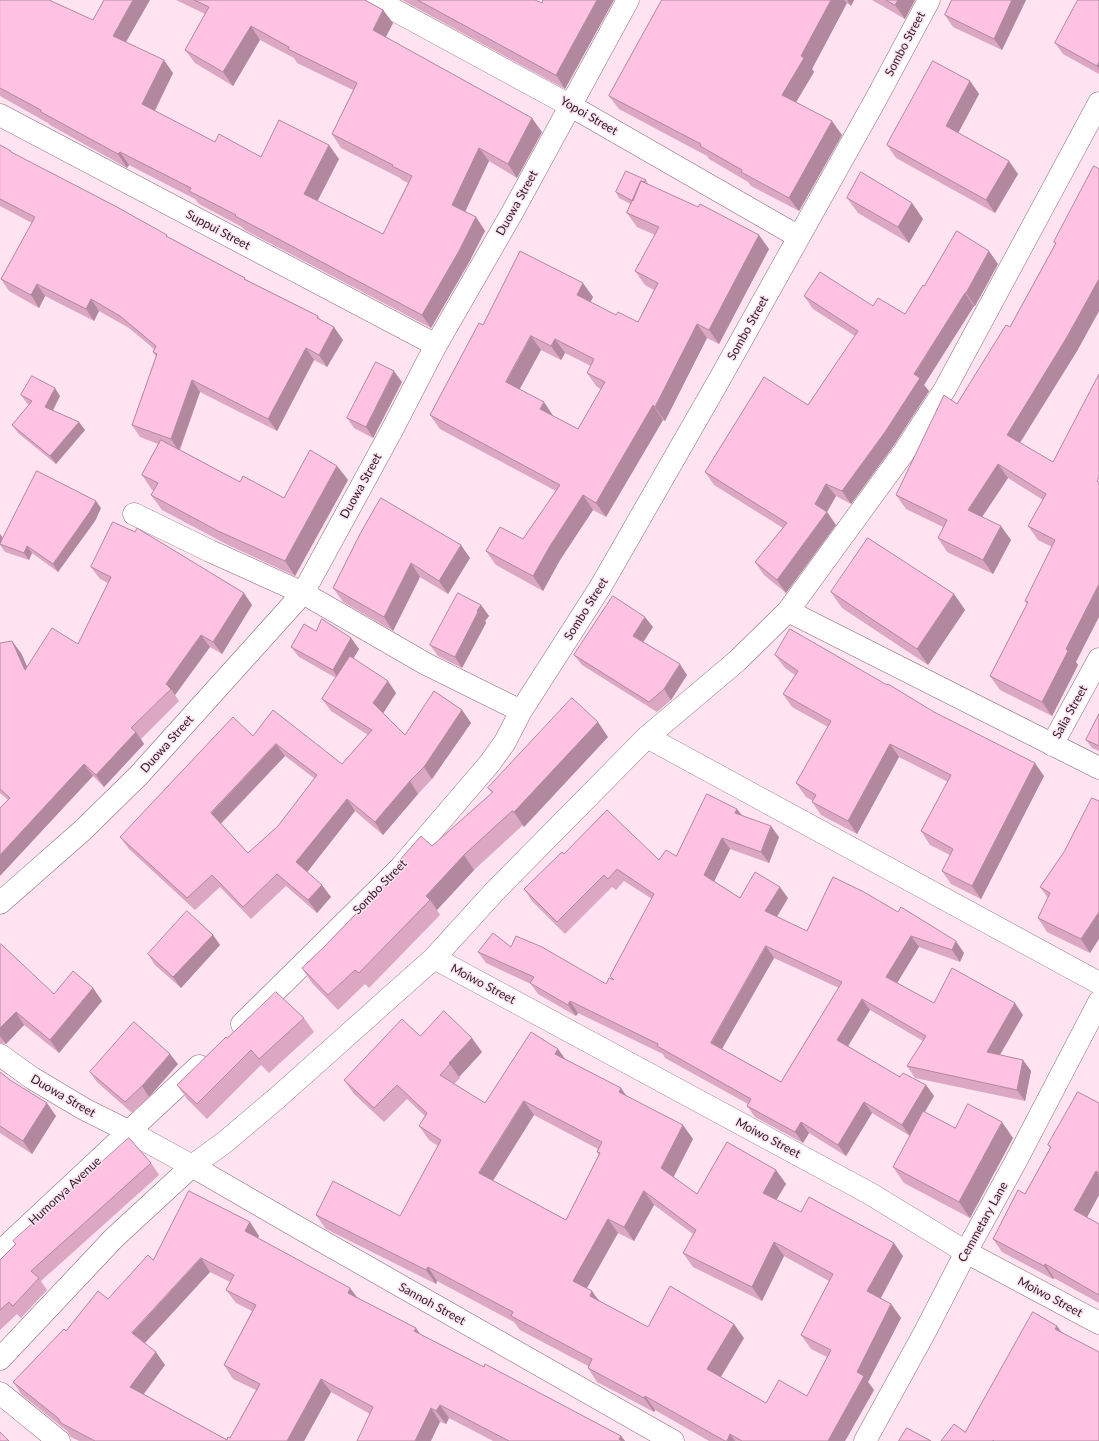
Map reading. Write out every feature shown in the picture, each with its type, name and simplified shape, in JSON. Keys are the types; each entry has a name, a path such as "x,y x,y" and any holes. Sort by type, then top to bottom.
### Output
{"street":[{"name":"Yopoi Street","path":"376,0 571,106 800,237"},
{"name":"Duowa Street","path":"0,903 83,830 139,775 303,594 392,432 436,345 571,106 628,0"},
{"name":"Sombo Street","path":"230,1036 401,867 490,763 505,742 521,710 601,586 718,382 800,237 928,0"},
{"path":"0,1359 114,1238 192,1166 224,1142 277,1098 434,958 495,891 647,737 737,660 788,611 904,452 945,389 1099,103"},
{"name":"Suppui Street","path":"0,115 436,345"},
{"path":"134,514 303,594 426,664 521,710"},
{"path":"788,611 1099,768"},
{"name":"Salia Street","path":"1052,745 1099,659"},
{"path":"647,737 1099,983"},
{"name":"Moiwo Street","path":"434,958 869,1193 966,1252 1099,1323"},
{"name":"Cemmetary Lane","path":"865,1441 926,1330 1099,1002"},
{"path":"130,1132 214,1052"},
{"name":"Duowa Street","path":"0,1055 32,1078 84,1109 192,1166"},
{"name":"Humonya Avenue","path":"0,1252 130,1132"},
{"name":"Sannoh Street","path":"192,1166 673,1441"},
{"path":"0,1393 59,1441"}],"building":[{"path":"0,0 49,0 93,20 104,0 133,0 113,36 164,60 142,104 215,142 219,134 261,157 279,120 329,145 304,194 383,234 412,176 332,134 357,83 288,49 289,47 251,26 223,72 185,50 209,7 194,0 365,0 383,10 373,30 532,118 508,164 479,148 452,205 476,217 459,251 422,315 189,191 191,188 120,152 118,154 0,88"},
{"path":"418,0 535,0 542,3 543,0 597,0 556,75"},
{"path":"662,0 831,0 801,56 804,58 782,95 832,121 789,198 741,172 742,170 700,146 701,144 609,96"},
{"path":"886,0 898,0 895,5"},
{"path":"952,0 1012,0 994,39 945,15"},
{"path":"1078,0 1099,0 1099,62 1097,66 1055,43"},
{"path":"933,61 970,81 946,126 1009,161 986,200 887,145"},
{"path":"0,145 117,207 167,235 166,236 245,278 244,279 318,316 317,318 334,327 319,355 306,348 268,419 192,380 171,439 132,425 157,354 153,352 156,346 120,316 91,299 86,309 37,284 31,295 1,279 35,217 0,199"},
{"path":"1094,166 1099,169 1099,279 1067,337 1007,435 1053,462 1099,374 1099,477 1097,481 1099,482 1099,584 1066,649 1068,651 1042,702 990,676 1028,602 1025,601 1055,540 1028,526 1046,494 998,464 968,510 1001,526 983,560 938,538 947,520 896,495 944,395 957,404 1006,325 1010,327 1056,243 1054,242"},
{"path":"626,171 646,180 644,182 641,181 633,201 616,192"},
{"path":"861,172 912,203 898,227 847,198"},
{"path":"641,181 698,207 700,204 759,235 709,330 697,324 655,407 653,405 596,503 583,495 550,546 533,576 486,551 500,527 523,539 560,485 430,415 479,323 483,325 520,251 583,283 577,295 616,315 618,312 638,322 658,283 635,271 659,227 627,213","holes":["531,336 551,346 555,339 594,359 587,373 605,382 578,429 540,409 544,402 506,382"]},
{"path":"957,231 989,251 966,293 914,374 920,378 885,432 842,491 826,484 815,504 827,512 777,580 755,562 787,523 705,472 764,377 808,405 858,331 804,296 820,272 873,306 878,298 905,314 923,285 924,286"},
{"path":"376,362 394,371 366,427 347,418"},
{"path":"32,376 55,388 45,407 79,422 50,456 12,425 32,401 21,395"},
{"path":"161,440 240,482 243,476 284,498 310,450 337,466 285,561 218,531 151,495 158,483 142,475"},
{"path":"37,471 96,501 53,564 27,546 24,553 0,544"},
{"path":"381,498 461,545 439,581 411,563 384,617 333,588 360,534"},
{"path":"113,522 135,532 137,528 244,593 213,642 201,635 166,684 171,689 131,728 136,732 96,775 84,764 0,855 0,808 10,798 0,789 0,643 12,641 25,670 52,628 78,644 111,577 91,567"},
{"path":"868,538 954,594 917,649 831,592"},
{"path":"458,593 481,605 455,657 430,645"},
{"path":"613,596 645,617 633,636 680,664 664,689 649,702 574,655"},
{"path":"322,619 351,638 333,670 291,647 304,624 316,631"},
{"path":"790,629 887,685 888,684 934,712 1035,763 972,886 942,871 953,849 921,831 951,775 890,744 848,821 812,802 816,795 796,783 831,721 783,694 798,671 775,655"},
{"path":"350,656 388,681 373,703 405,735 434,691 462,710 424,767 375,822 347,799 296,862 322,885 308,900 277,874 243,907 212,875 187,898 120,837 233,717 253,736 273,710 342,764 372,730 322,699","holes":["276,744 317,775 278,826 248,853 211,813"]},
{"path":"572,698 598,722 514,812 512,811 464,855 426,896 430,900 359,973 355,970 328,995 302,968 402,866 398,862 421,836 432,846 493,792 488,788"},
{"path":"1099,714 1099,746 1086,740"},
{"path":"707,794 737,809 735,813 771,826 761,852 722,838 704,875 740,898 755,872 780,887 765,911 807,931 833,877 864,892 898,912 901,907 956,941 952,950 911,936 886,977 934,1003 952,968 1015,1003 987,1052 1023,1060 1017,1090 907,1066 926,1036 862,999 837,1040 900,1077 903,1073 926,1085 902,1125 864,1102 838,1145 801,1122 795,1132 747,1106 751,1099 657,1046 658,1044 570,1001 568,1005 530,983 534,977 478,952 493,933 511,947 516,936 542,947 606,984 609,978 614,980 610,976 654,894 617,869 608,879 604,875 557,922 524,889 562,852 564,854 607,810 659,860 666,850 676,856","holes":["766,946 842,982 781,1082 711,1043"]},
{"path":"1092,798 1099,801 1099,912 1081,939 1038,918 1050,893 1040,887 1064,852"},
{"path":"187,911 213,935 173,977 148,954"},
{"path":"1,944 54,994 73,971 93,988 50,1040 16,1012 0,1028"},
{"path":"276,992 304,1018 259,1059 251,1050 197,1104 177,1085 226,1037 227,1038"},
{"path":"444,1011 472,1038 440,1075 485,1103 531,1032 558,1049 555,1054 621,1088 619,1092 683,1125 661,1168 697,1194 727,1142 776,1170 763,1193 801,1212 809,1197 894,1243 867,1291 891,1304 857,1372 864,1376 828,1441 742,1441 730,1434 727,1441 725,1441 645,1396 644,1398 588,1368 592,1359 511,1316 513,1312 428,1267 426,1270 316,1215 333,1181 400,1216 441,1140 419,1126 427,1113 397,1085 374,1108 344,1080 402,1019 420,1036","holes":["524,1101 602,1142 597,1152 600,1153 566,1220 479,1173","644,1191 696,1230 683,1253 752,1287 774,1242 833,1274 801,1335 831,1350 807,1396 779,1380 766,1403 707,1369 734,1324 670,1286 648,1327 590,1296 592,1291 573,1281 608,1219 624,1227"]},
{"path":"134,1022 170,1054 142,1086 125,1102 90,1072"},
{"path":"0,1072 47,1103 23,1141 0,1126"},
{"path":"1078,1092 1099,1103 1099,1173 1096,1171 1074,1210 1099,1224 1099,1295 1045,1264 1044,1266 993,1239 1018,1190 1025,1194 1051,1147 1048,1145"},
{"path":"968,1104 1002,1122 959,1202 893,1167 923,1111 955,1128"},
{"path":"129,1138 151,1163 31,1271 39,1278 13,1306 9,1302 0,1310 0,1260 16,1244 13,1241"},
{"path":"189,1191 250,1222 245,1231 350,1288 348,1293 416,1328 414,1331 484,1367 485,1364 621,1436 619,1439 622,1441 509,1441 440,1405 436,1411 431,1408 415,1441 357,1441 373,1407 321,1379 287,1441 95,1441 61,1423 58,1418 13,1382 64,1329 66,1331 98,1291 108,1299 148,1255 153,1260","holes":["201,1258 234,1275 226,1290 256,1305 224,1365 260,1384 230,1438 228,1437 227,1440 130,1387 156,1352 132,1333"]},
{"path":"1033,1312 1057,1326 1055,1329 1099,1352 1099,1441 941,1441 954,1424 965,1432"},
{"path":"907,1428 931,1441 899,1441"},
{"path":"0,1432 9,1441 0,1441"}]}
